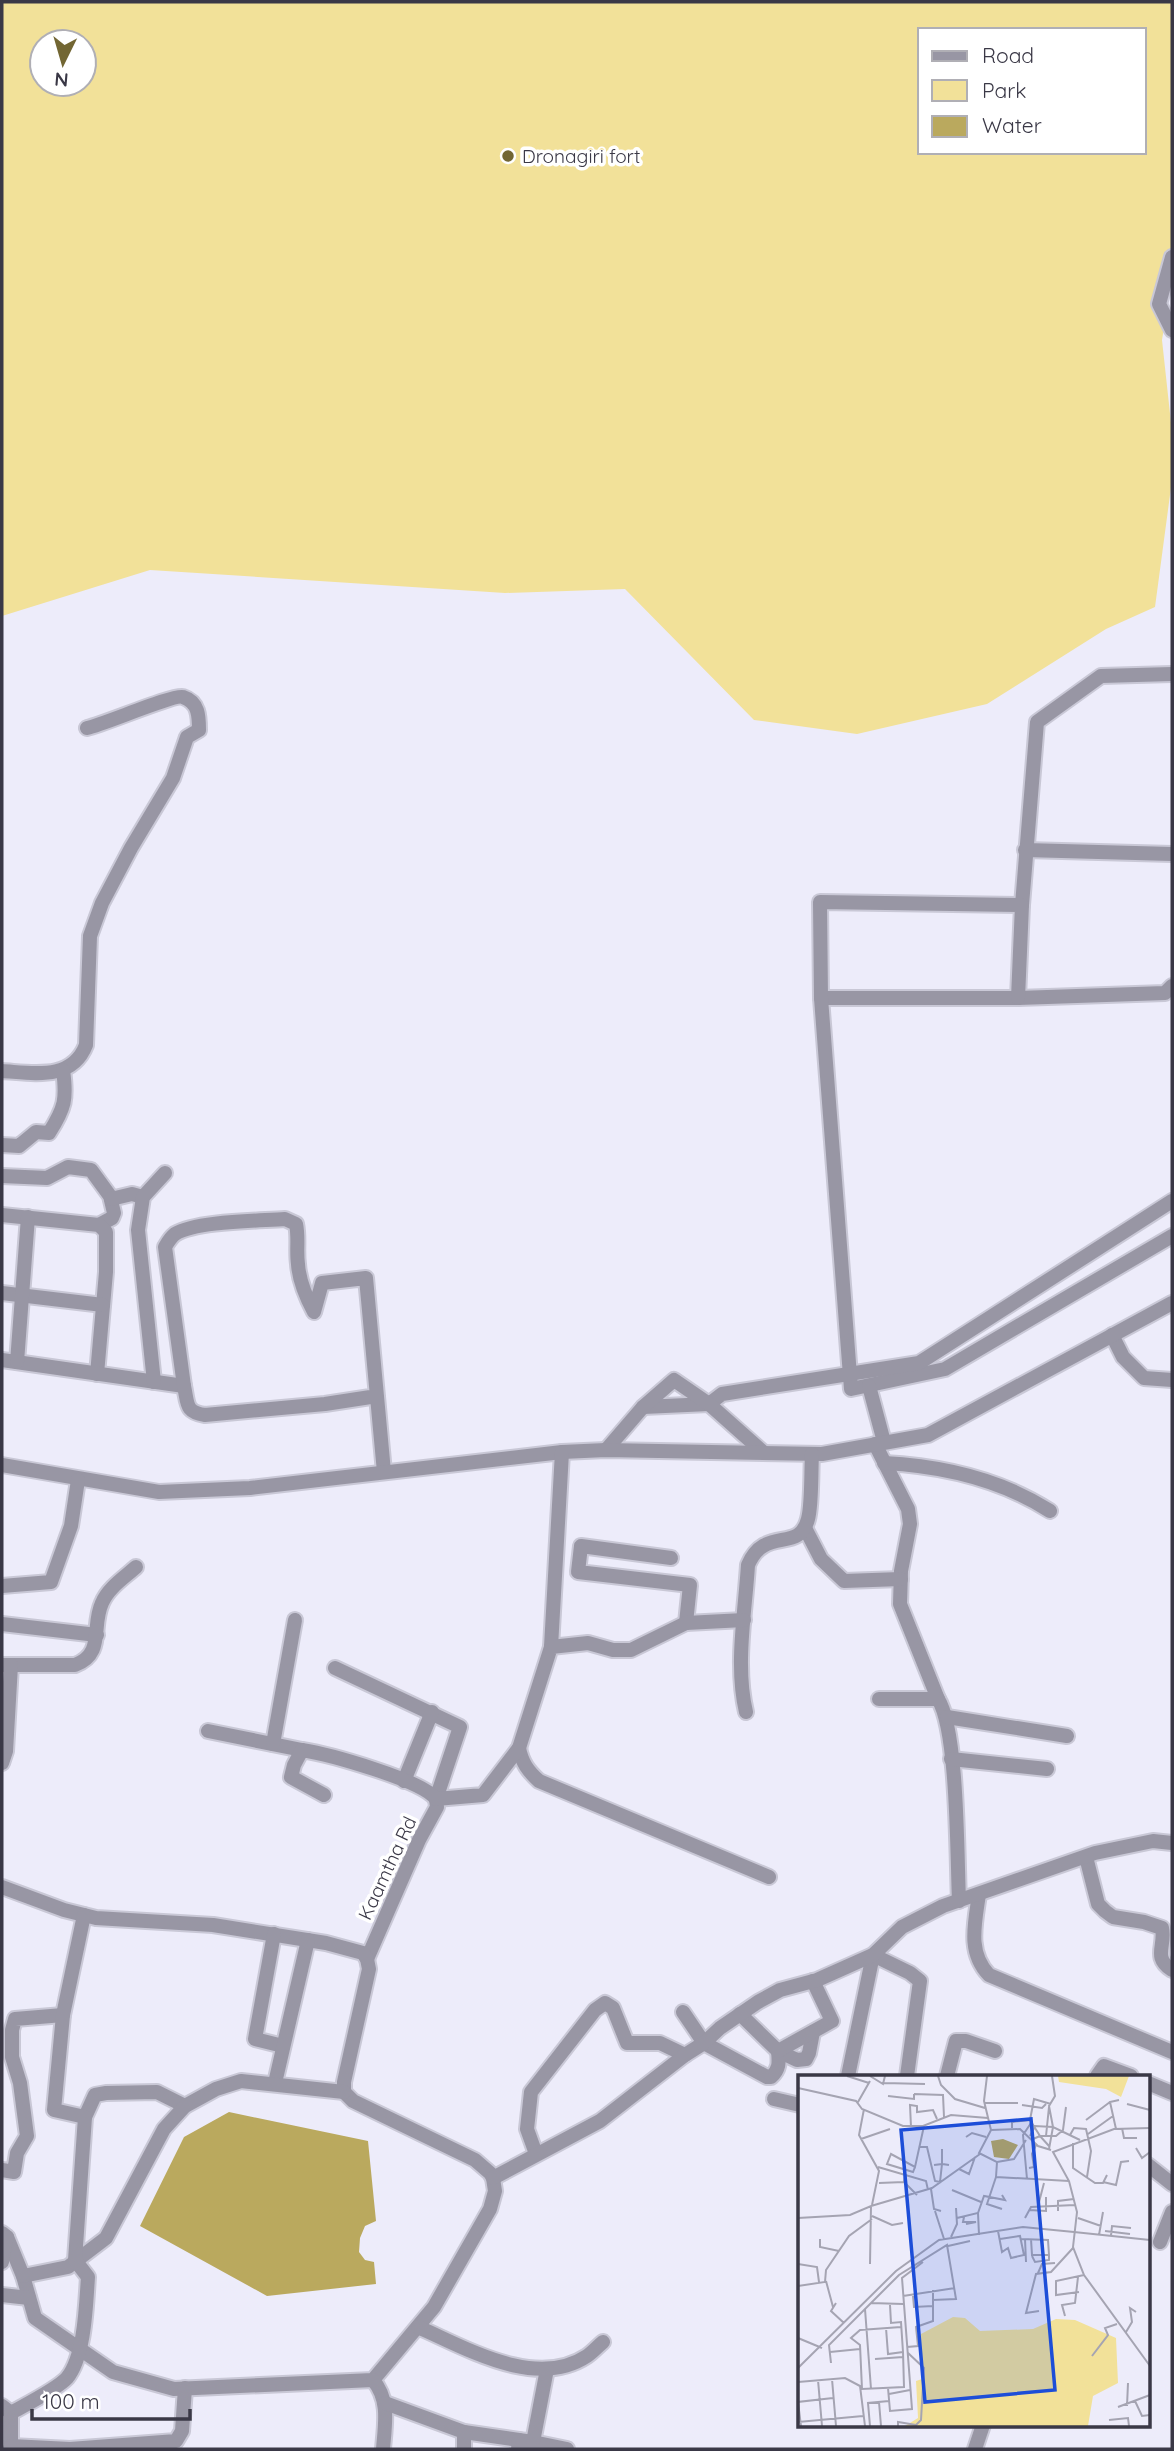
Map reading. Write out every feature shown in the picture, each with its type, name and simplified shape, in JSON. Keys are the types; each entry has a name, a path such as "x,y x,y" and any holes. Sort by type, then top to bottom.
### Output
{"street":[{"path":"1172,257 1159,304 1172,330"},
{"path":"1018,998 1022,905 1037,722 1101,676 1172,674"},
{"path":"2,1071 45,1073 63,1070 79,1061 86,1045 90,936 102,903 173,778 187,737 199,730 199,713 191,701 182,696 174,697 87,728"},
{"path":"1026,850 1172,853"},
{"path":"1022,905 820,902 821,998 851,1390 945,1369 1172,1236"},
{"path":"821,998 1018,998 1165,993 1172,986"},
{"path":"2,1145 19,1146 36,1132 49,1133 62,1112 67,1095 63,1070"},
{"path":"2,1176 47,1178 68,1167 91,1170 111,1199 114,1213 112,1218 99,1225 2,1215"},
{"path":"154,1382 138,1230 143,1197 165,1173"},
{"path":"111,1199 132,1194 143,1197"},
{"path":"643,1407 709,1404 722,1394 919,1363 1172,1201"},
{"path":"17,1362 28,1217"},
{"path":"377,1396 325,1404 194,1414 189,1409 184,1387 165,1247 170,1238 178,1232 209,1225 285,1219 296,1224 299,1237 297,1262 302,1284 314,1312 322,1283 366,1278 377,1396 384,1472"},
{"path":"97,1374 106,1272 106,1232 99,1225"},
{"path":"2,1293 103,1304"},
{"path":"2,1465 159,1492 250,1488 562,1452 606,1450 813,1454 928,1435 1172,1303"},
{"path":"1112,1335 1123,1357 1144,1378 1172,1380"},
{"path":"2,1360 184,1387"},
{"path":"606,1450 643,1407 674,1380 709,1404 764,1453"},
{"path":"869,1386 884,1463 908,1509 910,1524 901,1579 900,1604 947,1717 959,1901"},
{"path":"208,1731 329,1754 404,1781 431,1793 436,1799 483,1795 519,1748 551,1647 562,1452"},
{"path":"746,1713 743,1692 748,1565 753,1555 766,1543 789,1540 805,1528 809,1518 813,1454"},
{"path":"884,1463 934,1467 965,1474 1014,1490 1050,1511"},
{"path":"2,1586 51,1583 71,1526 78,1480"},
{"path":"805,1528 821,1559 844,1581 901,1579"},
{"path":"578,1572 581,1546 671,1558"},
{"path":"2,1763 6,1751 7,1665 75,1665 88,1657 95,1648 101,1603 136,1567"},
{"path":"557,1569 690,1585 686,1622"},
{"path":"273,1744 295,1620"},
{"path":"551,1647 588,1643 612,1650 631,1650 686,1622 744,1620"},
{"path":"2,1624 97,1635"},
{"name":"Kaamtha Rd","path":"335,1668 460,1727 436,1799 437,1807 419,1840 368,1959 369,1969 344,2092"},
{"path":"879,1699 938,1699"},
{"path":"404,1781 432,1712"},
{"path":"947,1717 1067,1736"},
{"path":"519,1748 521,1759 539,1781 769,1877"},
{"path":"302,1750 293,1765 291,1777 324,1795"},
{"path":"951,1759 1047,1769"},
{"path":"493,2179 600,2121 740,2014 780,1990 813,1981 873,1955 902,1927 943,1906 1086,1857 1153,1841 1172,1843"},
{"path":"1086,1857 1098,1904 1113,1917 1162,1928 1164,1936 1161,1957 1163,1965 1172,1970"},
{"path":"2,1886 96,1918 212,1925 274,1934 363,1953 368,1959"},
{"path":"979,1894 974,1943 981,1967 989,1975 1172,2052"},
{"path":"84,1915 63,2015 54,2110 85,2117"},
{"path":"274,1934 255,2039 283,2046"},
{"path":"275,2083 308,1940"},
{"path":"848,2075 873,1955"},
{"path":"873,1955 910,1973 920,1981 907,2075"},
{"path":"778,2051 832,2021 813,1981"},
{"path":"536,2154 527,2129 531,2092 595,2010 605,2003 613,2008 627,2043 660,2043 685,2055"},
{"path":"683,2012 704,2043 767,2077 776,2072 779,2065 778,2051"},
{"path":"740,2014 778,2051 797,2060 806,2059 813,2032"},
{"path":"2,2170 15,2172 17,2153 27,2136 20,2083 12,2057 12,2030 15,2019 63,2015"},
{"path":"948,2075 956,2041 966,2041 995,2051"},
{"path":"1098,2075 1104,2066 1126,2075"},
{"path":"4,2235 23,2276 35,2318 113,2372 174,2389 373,2380 434,2307 490,2210 495,2191 493,2179 475,2160 353,2101 344,2092 241,2081 216,2089 185,2106 164,2129 106,2238 68,2267 23,2276"},
{"path":"1150,2084 1172,2093"},
{"path":"185,2106 157,2092 106,2092 95,2095 85,2117 75,2260 88,2277 80,2349 67,2378 6,2409 10,2448 70,2449 176,2441 182,2431 186,2388"},
{"path":"774,2099 798,2105"},
{"path":"1150,2167 1172,2184"},
{"path":"1160,2242 1172,2212"},
{"path":"2,2262 4,2235"},
{"path":"2,2295 29,2298"},
{"path":"418,2327 498,2362 547,2370 587,2356 603,2342"},
{"path":"523,2444 547,2370"},
{"path":"373,2380 385,2403 383,2449"},
{"path":"385,2403 464,2432 523,2444 567,2449"},
{"path":"975,2449 983,2426"},
{"path":"464,2432 464,2449"}],"green space":[{"path":"2,2 1172,2 1172,278 1162,340 1172,432 1172,480 1155,607 1106,629 987,704 857,734 754,720 625,589 505,593 150,570 2,616"}],"water":[{"path":"229,2112 368,2141 376,2221 365,2226 360,2238 359,2252 365,2260 374,2262 376,2284 267,2296 140,2226 184,2137"}],"place":[{"name":"Dronagiri fort","path":"508,156"}]}
